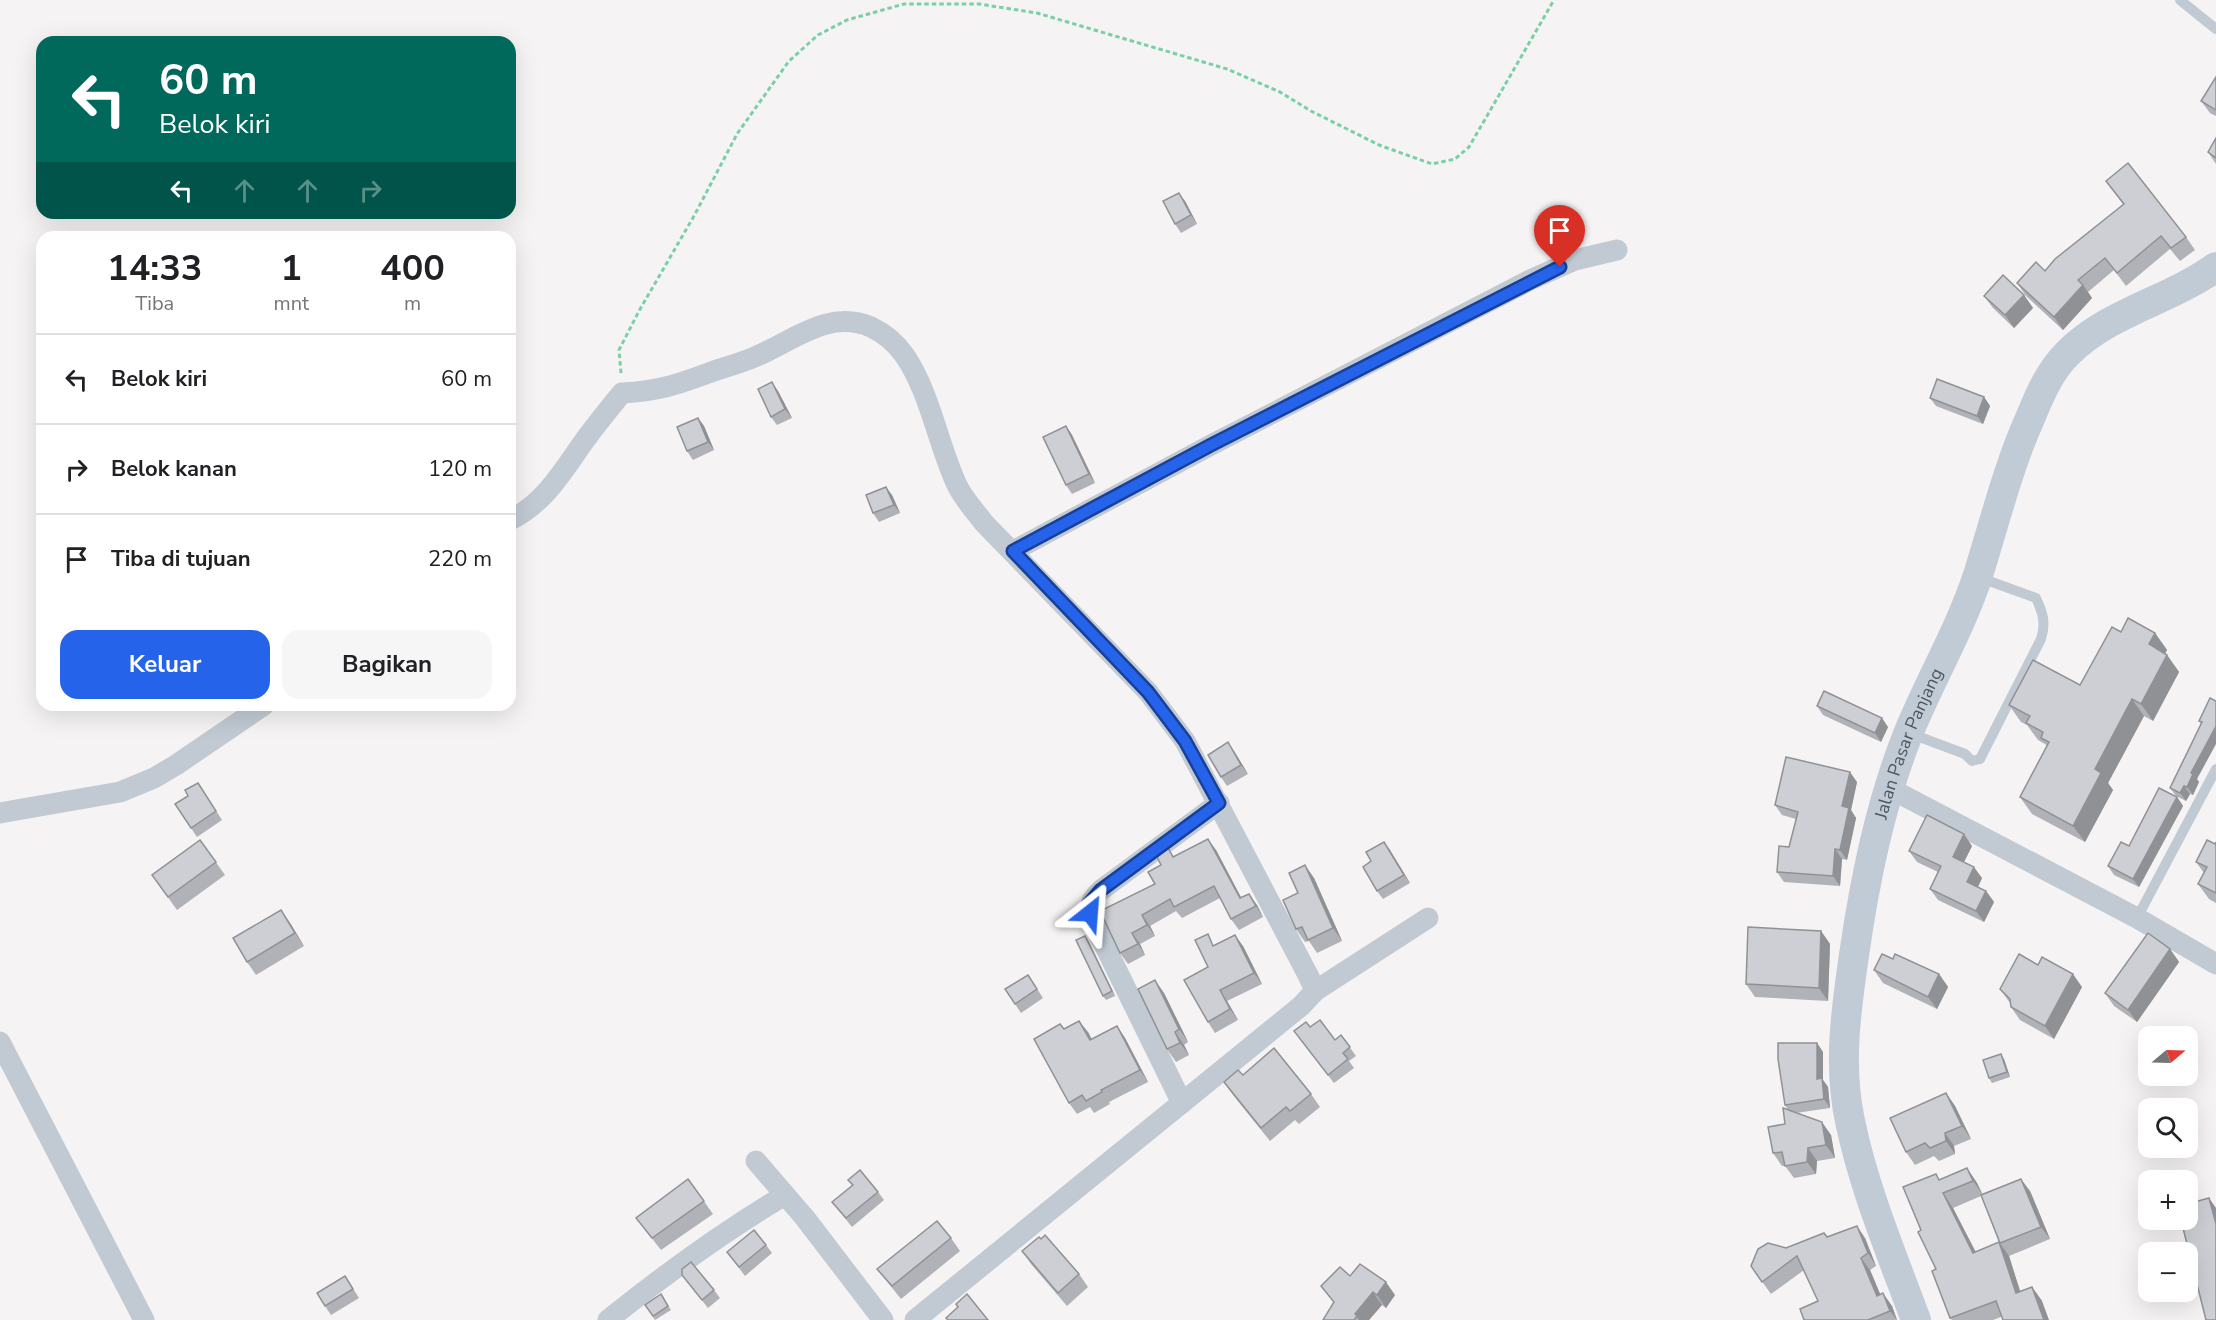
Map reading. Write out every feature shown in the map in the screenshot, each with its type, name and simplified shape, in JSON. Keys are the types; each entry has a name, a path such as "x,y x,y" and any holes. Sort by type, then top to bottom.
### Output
{"main road":[{"name":"Jalan Pasar Panjang","path":"1916,1320 1860,1158 1850,1121 1845,1086 1844,1039 1861,908 1889,788 1908,733 1977,577 2020,441 2050,375 2066,355 2090,335 2119,317 2196,282 2216,267"}],"street":[{"path":"1013,551 1211,445 1530,280 1575,260 1617,250"},
{"path":"516,517 539,501 622,393 647,392 679,386 756,357 812,328 843,321 860,322 876,330 894,342 906,358 918,381 957,485 984,523 1148,692 1185,741 1315,991"},
{"path":"0,813 120,792 154,778 176,765 255,711"},
{"path":"1889,788 2138,918 2216,964"},
{"path":"1182,1103 1098,932 1090,913 1089,904 1101,890 1219,803"},
{"path":"915,1320 1301,1006 1315,991 1428,918"},
{"path":"0,1042 144,1320"},
{"path":"756,1161 805,1218 883,1320"},
{"path":"608,1320 668,1272 785,1195"}],"lane":[{"path":"2180,0 2216,29"},
{"path":"1908,733 1965,754 1972,761 1980,759 2041,639 2045,626 2043,613 2036,598 1977,577"},
{"path":"2138,918 2216,769"}],"path":[{"path":"622,393 619,350 737,134 789,61 818,35 847,20 904,4 979,4 1037,13 1227,69 1280,92 1311,111 1379,145 1432,164 1438,164 1455,159 1469,147 1554,0"}],"building":[{"path":"2216,77 2216,110 2201,101"},
{"path":"2216,138 2216,158 2208,152"},
{"path":"2128,163 2186,237 2171,248 2161,236 2117,273 2105,258 2078,280 2083,285 2054,317 2017,283 2036,262 2045,271 2055,259 2124,204 2106,181"},
{"path":"1179,193 1191,215 1175,224 1163,201"},
{"path":"2003,275 2024,295 2005,315 1984,296"},
{"path":"1937,379 1984,397 1977,416 1930,398"},
{"path":"772,382 785,409 771,417 758,389"},
{"path":"698,418 708,442 687,451 677,427"},
{"path":"1066,426 1089,474 1066,485 1043,437"},
{"path":"886,487 894,505 873,513 866,495"},
{"path":"2128,618 2155,633 2149,644 2167,655 2141,704 2132,699 2095,769 2101,773 2073,826 2020,797 2049,742 2041,738 2043,732 2026,723 2030,716 2009,705 2033,660 2080,685 2112,627 2121,632"},
{"path":"1824,691 1882,718 1875,733 1817,706"},
{"path":"2210,698 2216,701 2216,726 2191,773 2193,774 2187,787 2184,786 2180,793 2170,788 2202,722 2199,721"},
{"path":"1228,742 1241,765 1221,777 1208,755"},
{"path":"1786,757 1850,772 1842,806 1849,808 1840,850 1835,849 1833,876 1777,872 1779,846 1789,847 1798,812 1775,805"},
{"path":"198,783 216,811 191,828 175,804 188,796 185,790"},
{"path":"2159,788 2177,797 2133,879 2108,866 2121,842 2129,846"},
{"path":"1927,815 1964,834 1953,857 1974,867 1967,882 1986,891 1976,911 1930,889 1941,866 1909,851"},
{"path":"1208,839 1240,898 1249,894 1256,906 1231,919 1214,886 1174,907 1170,899 1142,915 1147,925 1132,933 1138,944 1120,953 1100,911 1155,884 1148,872 1161,865 1155,853 1167,846 1173,857"},
{"path":"200,840 216,862 168,897 152,875"},
{"path":"2207,840 2215,844 2216,842 2216,893 2198,884 2207,867 2196,862"},
{"path":"1384,842 1404,875 1377,891 1363,867 1371,861 1366,852"},
{"path":"1305,865 1333,928 1308,940 1302,927 1296,929 1283,900 1298,893 1289,873"},
{"path":"281,910 295,933 247,962 233,938"},
{"path":"1748,927 1821,931 1819,988 1746,984"},
{"path":"2148,933 2170,949 2128,1010 2105,993"},
{"path":"1208,934 1213,946 1235,935 1254,973 1220,990 1230,1009 1208,1022 1184,980 1208,967 1195,940"},
{"path":"1085,936 1112,991 1103,996 1076,940"},
{"path":"1882,954 1893,959 1895,954 1939,974 1928,997 1874,970"},
{"path":"2019,954 2038,965 2042,957 2073,974 2045,1026 2011,1007 2010,999 2000,989"},
{"path":"1028,975 1037,989 1015,1004 1005,989"},
{"path":"1155,980 1179,1029 1175,1032 1180,1043 1167,1049 1138,989"},
{"path":"1320,1020 1335,1040 1341,1035 1350,1047 1343,1053 1348,1059 1328,1075 1294,1031 1306,1022 1310,1027"},
{"path":"1079,1021 1090,1040 1117,1026 1140,1070 1101,1090 1102,1092 1086,1101 1082,1095 1069,1103 1034,1039 1060,1024 1064,1029"},
{"path":"1778,1043 1817,1043 1817,1079 1822,1078 1824,1099 1785,1105"},
{"path":"1274,1048 1311,1094 1290,1111 1286,1107 1261,1128 1224,1082 1238,1070 1243,1075"},
{"path":"2001,1054 2007,1072 1989,1078 1983,1060"},
{"path":"1946,1093 1962,1126 1945,1133 1946,1141 1930,1148 1925,1143 1906,1152 1890,1118"},
{"path":"1783,1108 1822,1122 1826,1145 1808,1148 1807,1162 1785,1166 1782,1152 1773,1153 1768,1127 1785,1124"},
{"path":"1967,1168 1973,1181 1943,1193 1973,1253 1999,1242 2016,1293 2032,1287 2044,1320 2003,1320 1996,1301 1950,1318 1932,1271 1936,1269 1918,1232 1921,1230 1903,1187 1936,1174 1939,1180"},
{"path":"860,1170 878,1192 846,1218 832,1202 853,1185 848,1180"},
{"path":"688,1179 704,1201 652,1238 636,1218"},
{"path":"2021,1179 2041,1227 2000,1243 1981,1195"},
{"path":"2209,1198 2216,1224 2216,1320 2206,1320 2198,1288 2198,1242 2186,1242 2184,1230 2198,1230 2198,1201"},
{"path":"937,1221 951,1238 892,1286 877,1269"},
{"path":"1857,1226 1868,1253 1861,1258 1877,1296 1883,1293 1890,1311 1868,1320 1804,1320 1800,1309 1818,1301 1797,1256 1762,1282 1751,1266 1758,1249 1768,1243 1786,1248 1824,1233 1827,1237"},
{"path":"754,1230 766,1245 739,1267 727,1252"},
{"path":"1045,1235 1079,1274 1058,1293 1022,1251"},
{"path":"691,1262 714,1290 702,1300 682,1275 682,1269"},
{"path":"1360,1264 1386,1282 1377,1295 1373,1292 1355,1314 1357,1316 1354,1320 1323,1320 1334,1302 1321,1286 1340,1267 1350,1276"},
{"path":"345,1276 353,1289 325,1306 317,1293"},
{"path":"661,1294 668,1306 653,1316 645,1305"},
{"path":"967,1294 988,1320 948,1320 946,1318"}],"route":[{"path":"1090,913 1089,904 1101,890 1119,879 1219,803 1185,741 1148,692 1013,551 1211,445 1530,280 1560,267"}]}
